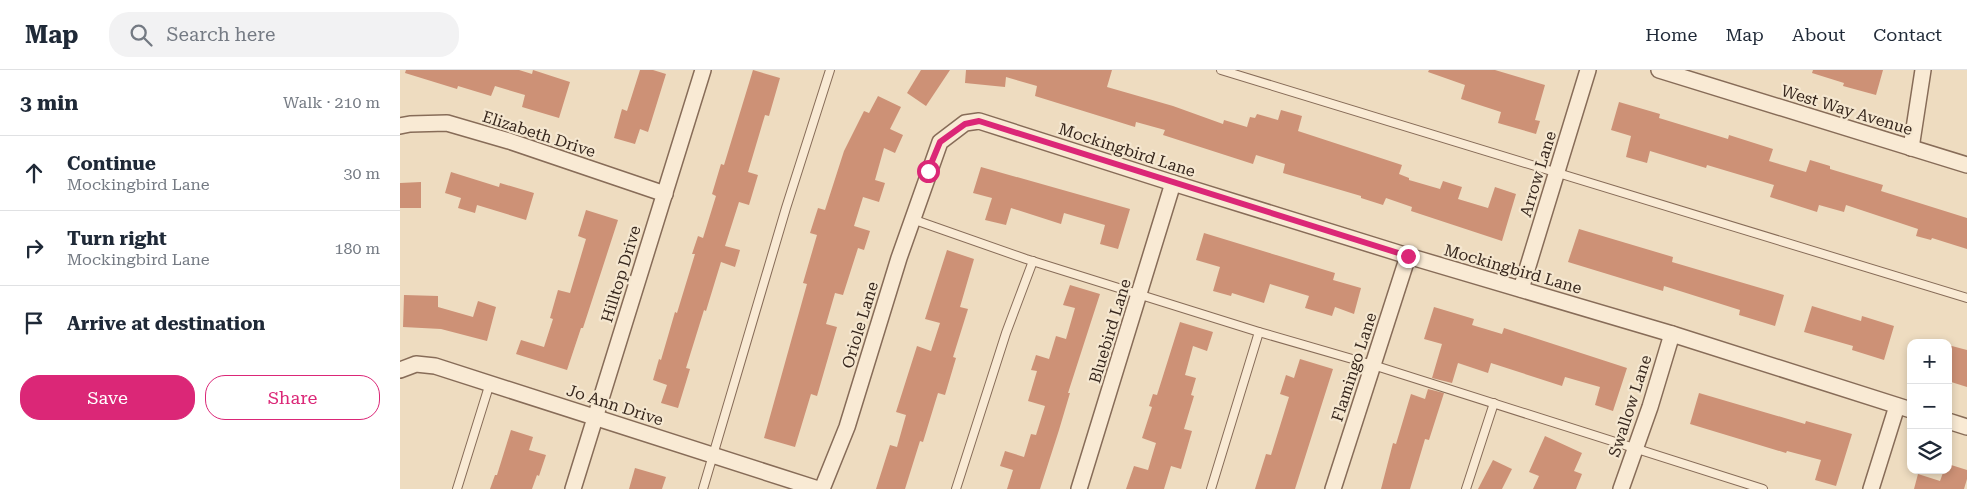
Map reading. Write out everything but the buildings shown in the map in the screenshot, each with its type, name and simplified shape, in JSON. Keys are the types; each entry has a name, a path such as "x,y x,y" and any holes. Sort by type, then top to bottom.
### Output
{"street":[{"name":"Hilltop Drive","path":"573,489 703,70"},
{"name":"Arrow Lane","path":"1521,289 1588,70"},
{"name":"West Way Avenue","path":"1659,70 1967,165"},
{"path":"1911,148 1923,70"},
{"name":"Mockingbird Lane","path":"928,171 940,142 965,124 979,121 1408,256 1672,334 1904,408"},
{"name":"Elizabeth Drive","path":"400,126 447,123 509,141 665,194"},
{"name":"Oriole Lane","path":"820,489 847,427 928,171"},
{"name":"Bluebird Lane","path":"1079,489 1173,183"},
{"name":"Flamingo Lane","path":"1333,489 1408,256"},
{"name":"Swallow Lane","path":"1621,489 1672,334"},
{"name":"Jo Ann Drive","path":"400,370 416,364 434,366 820,489"},
{"path":"1871,489 1904,408"},
{"path":"1952,422 1967,427"}],"lane":[{"path":"703,489 786,208 830,70"},
{"path":"1222,70 1967,298"},
{"path":"912,219 1033,261 1140,293 1259,332 1494,402 1759,488"},
{"path":"956,489 1006,333 1033,261"},
{"path":"1211,489 1259,332"},
{"path":"457,489 490,384"},
{"path":"1466,489 1494,402"}],"route":[{"path":"928,171 940,142 965,124 979,121 1408,256"}]}
